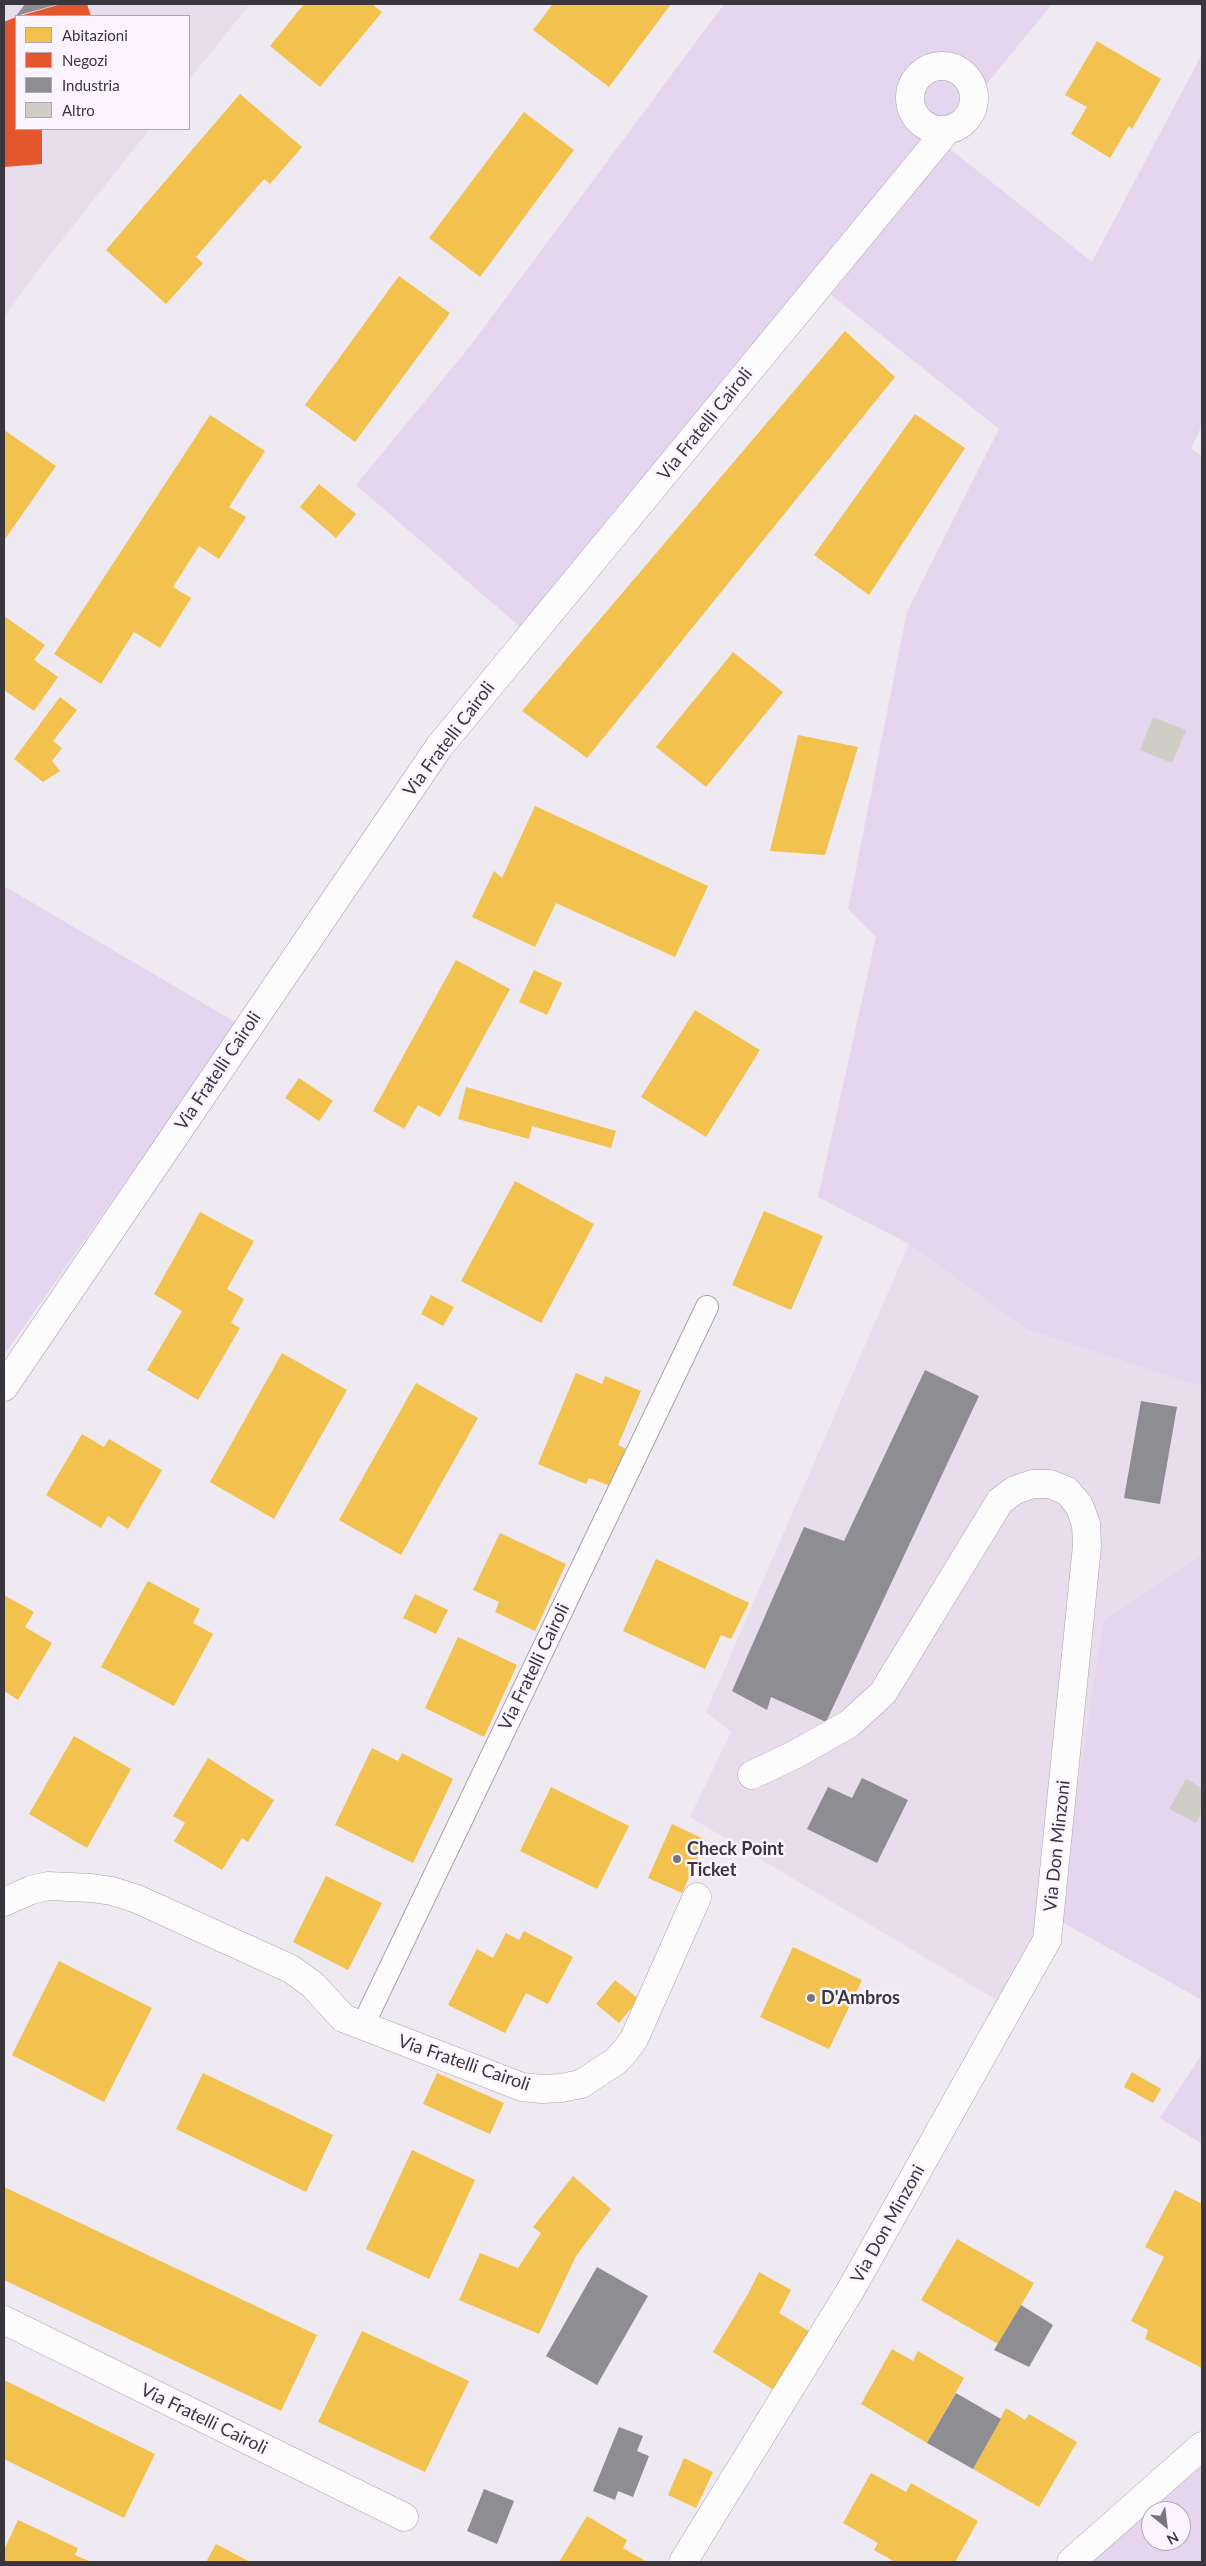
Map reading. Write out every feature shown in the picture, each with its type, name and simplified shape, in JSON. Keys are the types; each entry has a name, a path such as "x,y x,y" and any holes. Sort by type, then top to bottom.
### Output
{"street":[{"name":"Via Fratelli Cairoli","path":"4,1386 439,747 947,130"},
{"name":"Via Don Minzoni","path":"683,2562 850,2291 1047,1940 1088,1546 1086,1524 1079,1506 1067,1491 1050,1484 1033,1484 1015,1490 1000,1501 884,1693 849,1724 796,1754 752,1774"},
{"name":"Via Fratelli Cairoli","path":"4,1902 31,1890 48,1886 112,1891 138,1899 291,1968 313,1985 343,2018 362,2027 522,2087 560,2088 581,2084 616,2062 634,2039 697,1897"},
{"name":"Via Fratelli Cairoli","path":"4,2320 404,2517"},
{"path":"1071,2562 1202,2446"}],"lane":[{"name":"Via Fratelli Cairoli","path":"362,2027 708,1307"}],"shaded area":[{"path":"4,4 250,4 190,79 190,15 15,15 15,130 149,130 37,271 4,318"},
{"path":"724,4 1052,4 940,141 1092,262 1202,54 1202,425 1191,449 1202,456 1202,1387 1026,1329 909,1244 818,1197 876,937 848,909 907,612 999,429 821,287 526,632 356,485 471,345"},
{"path":"4,886 237,1023 4,1355"},
{"path":"909,1244 1026,1329 1202,1387 1202,1555 1103,1620 1058,1920 998,2001 690,1817 731,1732 706,1712"},
{"path":"1202,1555 1202,2000 1058,1920 1103,1620"},
{"path":"1202,2054 1202,2144 1160,2118"},
{"path":"1202,2460 1202,2562 1088,2562 1141,2515 1141,2551 1191,2551 1191,2501 1156,2501"}],"building: Abitazioni":[{"path":"304,4 372,4 382,12 320,87 270,46"},
{"path":"553,4 671,4 609,87 533,30"},
{"path":"1097,41 1161,79 1132,129 1129,126 1110,158 1071,134 1087,107 1065,95"},
{"path":"240,94 302,147 270,184 264,179 196,257 203,263 166,304 106,250"},
{"path":"524,112 574,150 480,277 429,238"},
{"path":"399,276 450,313 355,442 305,405"},
{"path":"845,331 895,377 587,758 522,711"},
{"path":"915,414 965,448 869,595 814,555"},
{"path":"210,415 265,451 229,507 246,517 219,559 199,546 173,587 191,598 160,648 134,632 101,684 54,654"},
{"path":"4,430 56,466 5,539 4,538"},
{"path":"319,484 356,514 336,538 300,507"},
{"path":"4,616 45,645 34,660 58,677 34,711 4,690"},
{"path":"733,652 783,692 706,787 656,747"},
{"path":"60,697 77,710 53,741 62,748 52,761 60,771 43,782 14,759"},
{"path":"798,735 858,747 825,855 770,851"},
{"path":"535,806 708,886 675,957 556,903 535,947 472,917 494,871 502,878"},
{"path":"456,960 510,989 440,1117 418,1105 404,1129 373,1111"},
{"path":"534,970 562,983 547,1015 519,1002"},
{"path":"695,1010 760,1050 706,1137 641,1097"},
{"path":"299,1078 333,1101 319,1121 285,1098"},
{"path":"466,1087 616,1131 611,1148 532,1126 529,1139 458,1119"},
{"path":"515,1181 594,1224 541,1323 461,1281"},
{"path":"764,1211 823,1236 791,1310 732,1285"},
{"path":"200,1212 254,1241 227,1289 244,1299 231,1323 240,1328 198,1400 147,1370 182,1311 154,1294"},
{"path":"431,1295 454,1307 443,1326 421,1314"},
{"path":"282,1353 347,1390 274,1519 210,1482"},
{"path":"576,1373 602,1384 605,1376 641,1391 618,1445 626,1449 610,1486 589,1478 586,1484 538,1464"},
{"path":"416,1383 478,1418 401,1555 339,1520"},
{"path":"82,1434 104,1447 109,1439 162,1470 128,1529 108,1516 101,1528 46,1495"},
{"path":"500,1533 566,1564 535,1631 495,1612 499,1602 473,1590"},
{"path":"656,1559 749,1603 731,1639 721,1635 705,1669 623,1631"},
{"path":"148,1581 200,1609 193,1623 213,1634 174,1706 101,1667"},
{"path":"415,1594 448,1610 436,1634 403,1618"},
{"path":"4,1595 34,1612 25,1627 52,1643 18,1700 4,1691"},
{"path":"458,1637 517,1665 484,1737 425,1708"},
{"path":"74,1736 131,1769 87,1848 29,1814"},
{"path":"372,1748 398,1761 402,1753 453,1779 413,1863 335,1825"},
{"path":"208,1758 274,1800 248,1842 242,1838 222,1870 174,1841 185,1823 173,1816"},
{"path":"551,1787 629,1826 597,1889 520,1851"},
{"name":"Check Point Ticket","path":"672,1824 706,1840 682,1893 648,1878"},
{"path":"326,1876 382,1903 348,1970 293,1942"},
{"path":"524,1931 573,1957 548,2004 526,1993 505,2033 448,2005 477,1949 493,1958 506,1933 519,1940"},
{"name":"D'Ambros","path":"793,1947 862,1980 829,2049 760,2017"},
{"path":"59,1961 152,2008 104,2102 12,2055"},
{"path":"615,1980 639,1999 619,2023 596,2004"},
{"path":"1132,2072 1161,2089 1153,2103 1124,2087"},
{"path":"203,2073 333,2135 306,2192 176,2129"},
{"path":"437,2073 504,2103 490,2134 423,2104"},
{"path":"412,2150 475,2180 429,2279 366,2249"},
{"path":"573,2176 611,2209 576,2256 539,2334 459,2300 480,2253 518,2268 541,2233 533,2227"},
{"path":"4,2187 317,2335 281,2411 4,2280"},
{"path":"1175,2190 1202,2204 1202,2368 1145,2339 1148,2330 1131,2321 1164,2257 1145,2247"},
{"path":"957,2239 1034,2283 998,2344 921,2300"},
{"path":"759,2272 791,2290 779,2313 810,2332 774,2390 713,2352"},
{"path":"362,2331 469,2381 425,2472 318,2422"},
{"path":"892,2349 913,2361 918,2351 964,2378 927,2443 861,2404"},
{"path":"4,2380 155,2454 124,2518 4,2459"},
{"path":"1006,2408 1025,2420 1029,2414 1077,2442 1039,2507 973,2469"},
{"path":"684,2458 713,2472 696,2508 668,2495"},
{"path":"871,2473 906,2492 911,2483 978,2521 955,2562 895,2562 874,2550 878,2543 843,2523"},
{"path":"587,2516 627,2540 623,2548 647,2562 559,2562"},
{"path":"18,2520 78,2548 75,2555 91,2562 4,2562 4,2550"},
{"path":"216,2544 250,2562 206,2562"}],"building: Negozi":[{"path":"61,4 87,4 91,15 23,15"},
{"path":"15,17 15,130 42,130 42,164 4,167 4,22"}],"building: Industria":[{"path":"25,4 59,4 20,15 17,15"},
{"path":"925,1370 979,1396 826,1722 771,1697 767,1710 732,1691 804,1527 844,1541"},
{"path":"1141,1401 1177,1407 1160,1504 1124,1498"},
{"path":"862,1778 908,1800 877,1863 807,1829 828,1787 852,1798"},
{"path":"597,2267 648,2296 597,2385 546,2356"},
{"path":"1021,2305 1053,2325 1029,2367 994,2350"},
{"path":"956,2393 1001,2419 973,2469 927,2443"},
{"path":"619,2427 643,2436 637,2451 649,2456 633,2497 618,2491 615,2500 593,2491"},
{"path":"484,2489 514,2501 497,2544 467,2531"}],"building: Altro":[{"path":"1153,717 1186,730 1172,763 1140,750"},
{"path":"1186,1779 1202,1788 1202,1812 1196,1823 1169,1809"}],"place":[{"name":"Check Point Ticket","path":"677,1859"},
{"name":"D'Ambros","path":"811,1998"}]}
